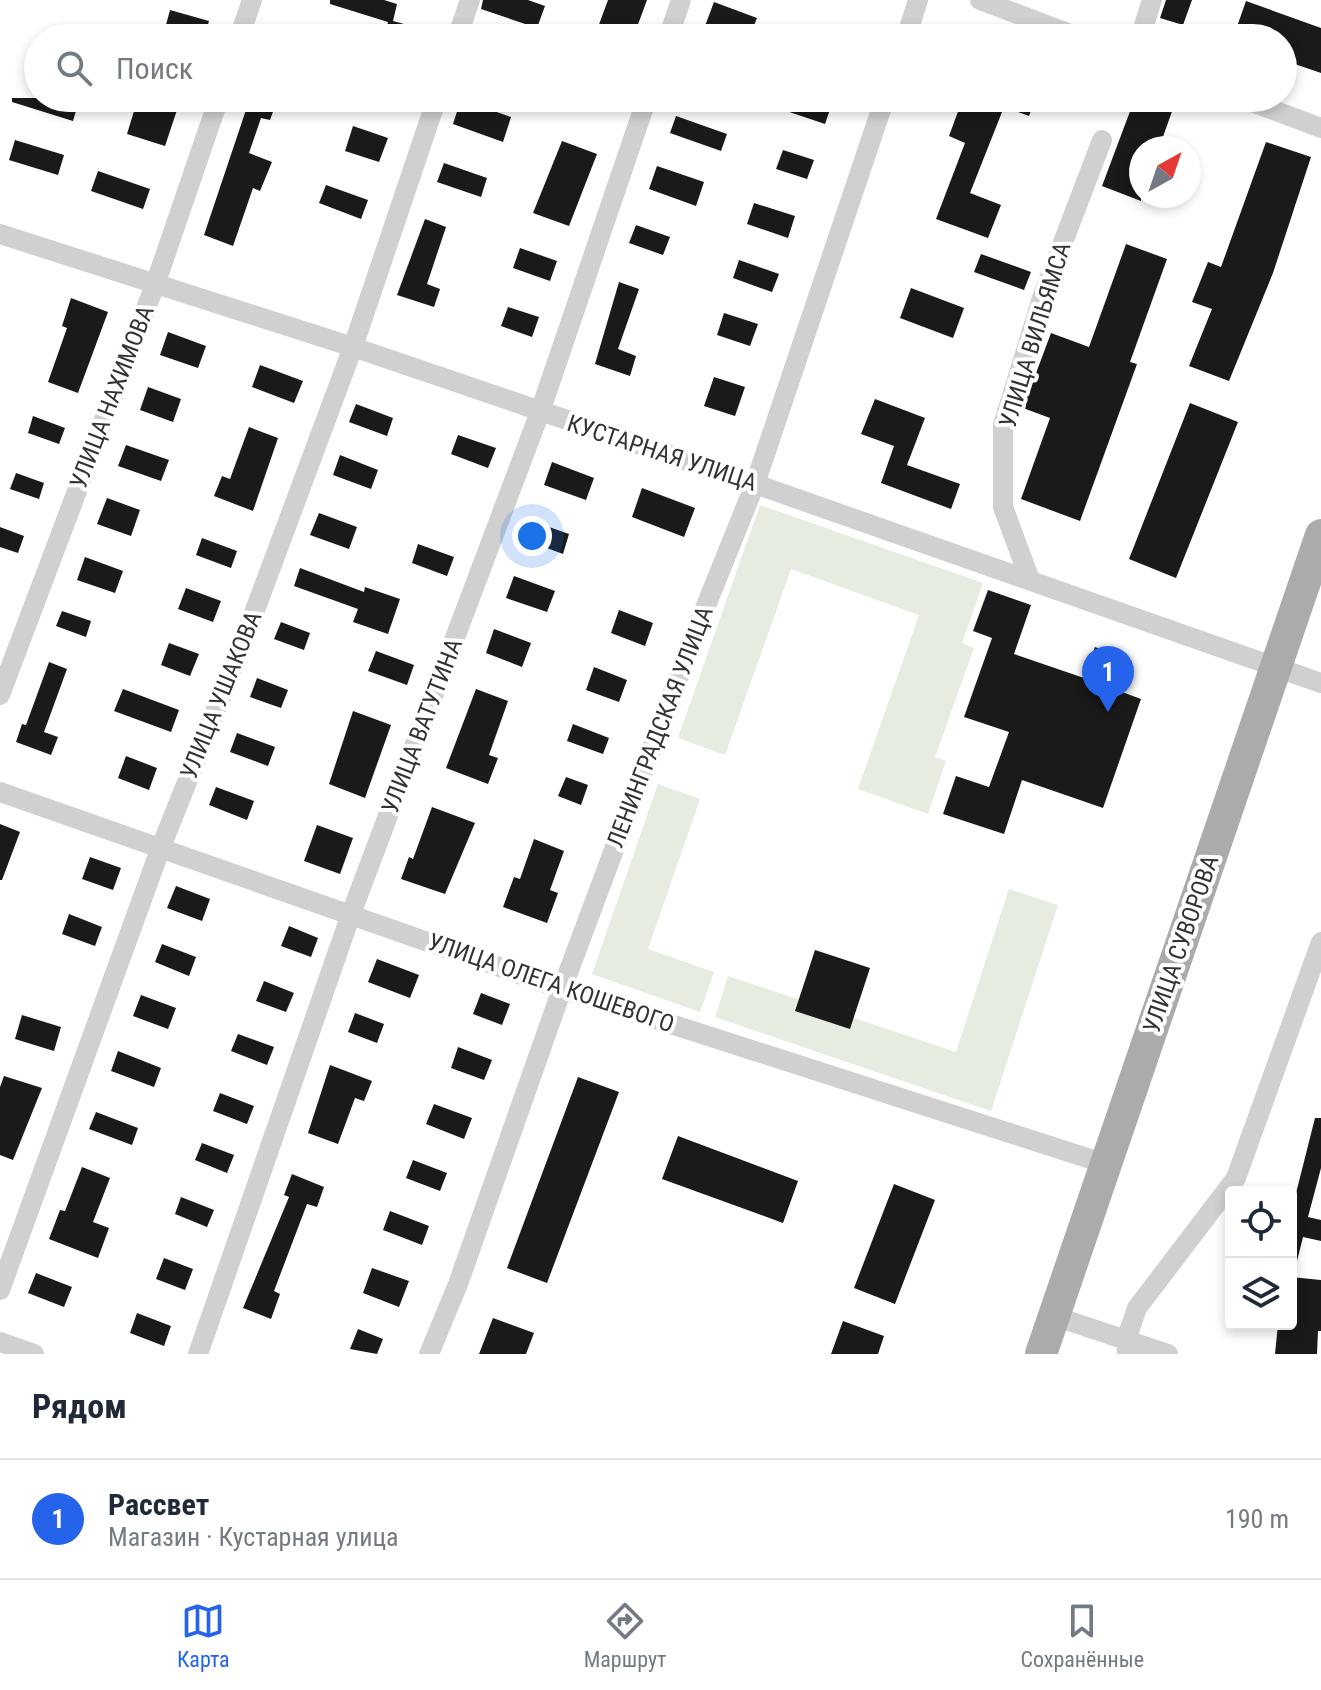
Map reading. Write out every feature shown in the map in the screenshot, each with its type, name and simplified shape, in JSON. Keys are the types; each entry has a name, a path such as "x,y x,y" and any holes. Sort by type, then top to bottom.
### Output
{"main road":[{"name":"УЛИЦА СУВОРОВА","path":"1041,1354 1321,535"}],"street":[{"path":"244,24 252,0"},
{"path":"462,24 470,0"},
{"path":"673,24 681,0"},
{"path":"910,24 918,0"},
{"path":"980,0 1044,24"},
{"path":"1144,24 1152,0"},
{"name":"УЛИЦА НАХИМОВА","path":"0,695 156,282 214,112"},
{"name":"УЛИЦА УШАКОВА","path":"0,1290 161,847 245,637 353,347 432,112"},
{"name":"УЛИЦА ВАТУТИНА","path":"198,1354 351,914 540,412 642,112"},
{"name":"ЛЕНИНГРАДСКАЯ УЛИЦА","path":"429,1354 458,1284 562,989 695,633 755,484 880,112"},
{"path":"1278,112 1321,128"},
{"name":"УЛИЦА ВИЛЬЯМСА","path":"1030,580 1003,507 1003,425 1043,295 1102,140"},
{"name":"КУСТАРНАЯ УЛИЦА","path":"0,234 353,347 1321,683"},
{"name":"УЛИЦА ОЛЕГА КОШЕВОГО","path":"0,792 562,989 1106,1164"},
{"path":"1127,1347 1137,1308 1236,1178 1321,942"},
{"path":"1054,1316 1127,1347 1168,1354"},
{"path":"0,1342 34,1354"}],"shaded area":[{"path":"760,505 983,583 962,643 974,648 935,757 946,761 928,814 858,789 919,615 791,569 725,755 678,738"},
{"path":"658,784 700,799 648,949 714,972 700,1012 592,974"},
{"path":"1009,889 1058,905 991,1111 715,1017 728,976 956,1052"}],"building":[{"path":"330,0 384,0 397,4 393,21 404,24 387,24 330,4"},
{"path":"483,0 528,0 545,6 538,24 525,24 481,9"},
{"path":"608,0 647,0 638,24 599,24"},
{"path":"1166,0 1192,0 1183,24 1160,18"},
{"path":"1246,1 1321,28 1321,73 1297,65 1297,24 1238,24"},
{"path":"714,2 757,18 755,24 706,24"},
{"path":"170,10 209,21 208,24 166,24"},
{"path":"12,98 24,98 24,106 12,102"},
{"path":"44,112 76,112 73,121"},
{"path":"134,112 176,112 165,146 127,134"},
{"path":"245,112 273,112 270,120 261,118 249,153 272,162 260,191 253,188 233,246 204,235"},
{"path":"457,112 497,112 511,117 503,142 453,124"},
{"path":"790,112 829,112 825,124"},
{"path":"958,112 1002,112 970,193 1001,205 988,238 936,219 965,143 949,136"},
{"path":"1130,112 1172,112 1163,136 1129,136 1129,196 1102,186"},
{"path":"676,116 727,134 721,151 670,133"},
{"path":"353,126 388,138 379,162 345,151"},
{"path":"15,140 64,155 58,175 9,160"},
{"path":"562,141 597,154 569,226 533,213"},
{"path":"1266,142 1311,157 1273,273 1229,381 1189,366 1212,309 1192,302 1208,262 1221,267"},
{"path":"783,150 814,160 807,179 776,169"},
{"path":"444,163 487,178 481,197 437,182"},
{"path":"657,166 704,182 696,206 649,189"},
{"path":"98,171 150,189 143,209 91,191"},
{"path":"326,185 368,200 361,219 319,203"},
{"path":"754,203 795,216 788,238 747,224"},
{"path":"425,219 446,227 427,284 440,289 434,307 397,295"},
{"path":"636,225 670,237 663,255 629,243"},
{"path":"1126,244 1167,259 1130,362 1137,364 1080,521 1021,499 1050,418 1023,408 1051,333 1089,347"},
{"path":"520,248 557,261 550,281 513,268"},
{"path":"981,254 1031,272 1024,290 974,272"},
{"path":"739,260 779,274 772,292 733,278"},
{"path":"619,282 639,289 618,349 636,356 630,376 595,364"},
{"path":"911,288 964,308 953,338 900,318"},
{"path":"71,298 108,312 78,393 48,382 67,328 62,326"},
{"path":"508,307 539,317 532,337 501,326"},
{"path":"724,313 758,324 750,346 717,335"},
{"path":"168,332 206,346 198,368 160,355"},
{"path":"260,365 303,381 294,403 252,387"},
{"path":"714,377 745,387 735,416 704,406"},
{"path":"148,387 181,399 173,422 140,410"},
{"path":"875,399 925,418 907,465 960,484 951,509 881,483 894,446 861,434"},
{"path":"1190,403 1238,422 1176,578 1129,559"},
{"path":"356,404 393,418 387,436 349,422"},
{"path":"33,416 65,428 59,444 28,433"},
{"path":"249,427 278,438 253,511 214,496 222,476 230,479"},
{"path":"458,435 496,448 488,468 451,454"},
{"path":"126,445 169,460 161,481 118,466"},
{"path":"340,455 378,470 371,489 333,475"},
{"path":"552,462 594,478 586,500 544,485"},
{"path":"16,473 44,483 39,499 10,489"},
{"path":"642,488 695,508 684,537 632,517"},
{"path":"107,498 140,510 131,536 97,524"},
{"path":"319,513 357,527 349,549 310,535"},
{"path":"535,522 569,534 563,554 528,541"},
{"path":"0,527 24,536 18,553 0,547"},
{"path":"202,538 237,551 231,568 196,555"},
{"path":"418,544 454,557 447,576 412,563"},
{"path":"85,557 123,571 115,593 77,580"},
{"path":"300,568 364,592 365,587 400,599 388,634 353,622 358,609 294,586"},
{"path":"514,576 555,591 547,612 506,598"},
{"path":"186,588 221,601 213,622 178,609"},
{"path":"988,590 1031,605 1014,654 1084,678 1095,647 1132,661 1122,692 1141,699 1103,808 1022,780 1004,834 943,814 956,776 989,787 1009,732 964,717 992,638 973,631"},
{"path":"619,610 653,623 645,646 611,633"},
{"path":"62,611 91,621 86,637 56,626"},
{"path":"281,622 310,633 304,650 274,639"},
{"path":"494,629 531,643 522,667 486,653"},
{"path":"169,643 199,654 190,676 161,665"},
{"path":"376,651 414,665 407,685 368,671"},
{"path":"49,662 67,669 44,732 58,737 51,755 16,742 22,724 26,725"},
{"path":"594,667 627,680 619,702 586,690"},
{"path":"257,678 288,690 281,708 250,697"},
{"path":"123,689 179,710 171,732 114,711"},
{"path":"476,689 508,701 489,755 498,758 488,784 446,768"},
{"path":"353,711 391,725 365,798 329,784"},
{"path":"573,724 609,738 603,754 567,741"},
{"path":"237,733 275,747 268,766 230,752"},
{"path":"126,756 157,768 149,790 118,778"},
{"path":"566,777 588,785 581,805 558,796"},
{"path":"216,787 254,801 247,820 209,805"},
{"path":"432,807 475,823 445,894 401,879 409,857 413,859"},
{"path":"0,824 20,832 2,880 0,880"},
{"path":"317,825 353,838 340,874 304,861"},
{"path":"534,839 564,851 550,890 558,893 547,923 503,907 514,877 520,879"},
{"path":"90,857 121,868 113,890 82,879"},
{"path":"176,886 210,899 202,921 167,908"},
{"path":"69,914 102,927 95,946 62,934"},
{"path":"289,926 318,938 311,957 281,946"},
{"path":"162,944 196,957 189,976 155,962"},
{"path":"815,950 870,968 850,1029 795,1011"},
{"path":"377,959 419,975 410,998 368,982"},
{"path":"264,981 294,993 286,1012 256,1001"},
{"path":"481,993 510,1004 502,1025 473,1014"},
{"path":"141,995 176,1008 168,1029 133,1016"},
{"path":"355,1013 384,1024 377,1043 348,1032"},
{"path":"22,1015 61,1027 54,1051 15,1039"},
{"path":"238,1034 274,1047 267,1065 231,1051"},
{"path":"458,1047 492,1060 484,1080 451,1068"},
{"path":"118,1051 161,1068 154,1087 111,1071"},
{"path":"330,1065 372,1081 364,1101 355,1098 338,1144 308,1133"},
{"path":"4,1076 42,1088 13,1160 0,1155 0,1087"},
{"path":"578,1077 619,1092 547,1283 507,1268"},
{"path":"220,1093 254,1106 247,1124 213,1111"},
{"path":"434,1104 472,1118 464,1139 426,1124"},
{"path":"96,1112 138,1128 132,1145 89,1129"},
{"path":"1315,1118 1321,1118 1321,1168 1308,1217 1321,1220 1321,1241 1303,1237 1297,1261 1297,1189"},
{"path":"678,1136 798,1181 783,1223 662,1179"},
{"path":"202,1143 234,1155 227,1173 195,1160"},
{"path":"413,1160 447,1173 440,1191 406,1178"},
{"path":"82,1167 110,1178 93,1222 109,1228 98,1258 49,1239 60,1210 65,1211"},
{"path":"292,1174 324,1187 317,1207 307,1204 274,1291 280,1294 271,1319 243,1308 289,1197 284,1195"},
{"path":"894,1184 935,1200 895,1304 854,1288"},
{"path":"181,1197 214,1210 207,1227 175,1214"},
{"path":"390,1211 429,1226 422,1245 383,1230"},
{"path":"164,1258 193,1269 185,1290 156,1279"},
{"path":"372,1268 409,1281 399,1307 363,1293"},
{"path":"36,1273 72,1287 64,1307 28,1293"},
{"path":"1297,1278 1321,1280 1321,1331 1318,1331 1317,1354 1275,1354 1277,1330 1297,1330"},
{"path":"137,1313 171,1326 164,1346 130,1333"},
{"path":"493,1318 534,1333 526,1354 479,1354"},
{"path":"843,1321 884,1336 878,1354 831,1354"},
{"path":"358,1329 383,1339 377,1354 350,1349"}],"place":[{"name":"Рассвет","path":"1108,712"}]}
